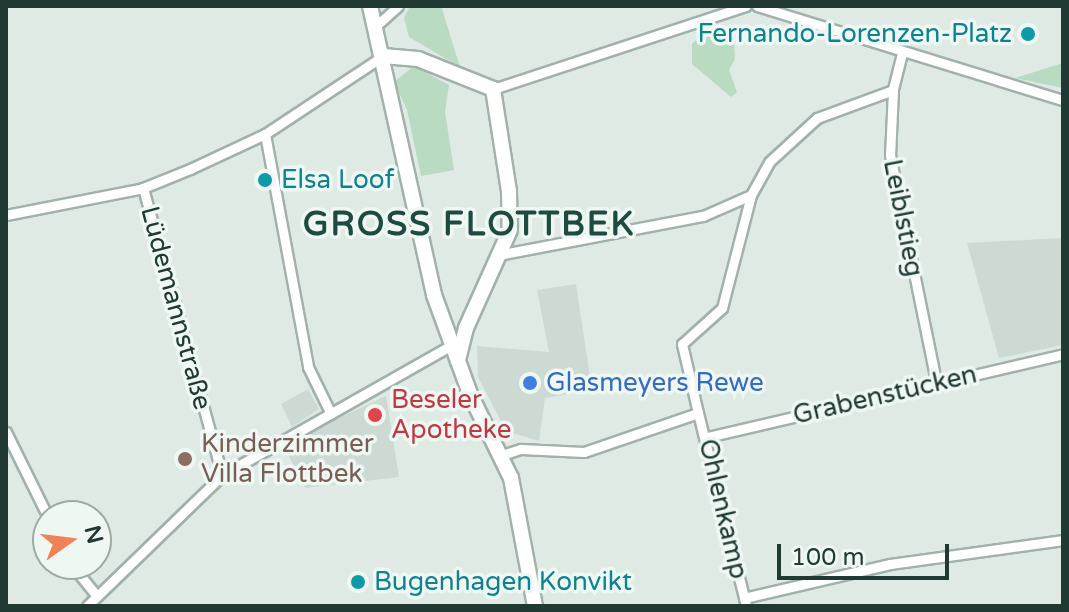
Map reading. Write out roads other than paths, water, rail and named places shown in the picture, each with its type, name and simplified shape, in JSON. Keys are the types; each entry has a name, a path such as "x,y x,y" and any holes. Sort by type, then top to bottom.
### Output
{"street":[{"path":"370,6 377,25 440,314 458,362 502,455 522,516 535,606"},
{"path":"377,25 398,6"},
{"path":"7,212 143,188 265,134 383,56 410,57 493,89 525,83 746,6"},
{"path":"757,6 1063,100"},
{"name":"Leiblstieg","path":"902,53 893,90 890,155 936,382"},
{"path":"458,362 471,317 503,254 510,230 509,191 493,89"},
{"path":"503,254 703,216 751,195 769,162 817,118 893,90"},
{"path":"265,134 308,367 331,414"},
{"name":"Lüdemannstraße","path":"143,188 222,475"},
{"name":"Ohlenkamp","path":"745,602 683,341 722,308 751,195"},
{"path":"440,314 471,317"},
{"path":"87,606 222,475 452,345"},
{"name":"Grabenstücken","path":"707,437 1063,354"},
{"path":"502,455 521,449 584,452 698,413"},
{"path":"6,432 40,500"},
{"path":"745,602 890,564 1063,540"},
{"path":"84,580 96,595"}],"place":[{"name":"Fernando-Lorenzen-Platz","path":"1028,34"},
{"name":"Elsa Loof","path":"265,180"},
{"name":"Glasmeyers Rewe","path":"530,383"},
{"name":"Beseler Apotheke","path":"375,415"},
{"name":"Kinderzimmer Villa Flottbek","path":"185,459"},
{"name":"Bugenhagen Konvikt","path":"358,582"}],"district":[{"name":"GROSS FLOTTBEK","path":"469,225"}]}
